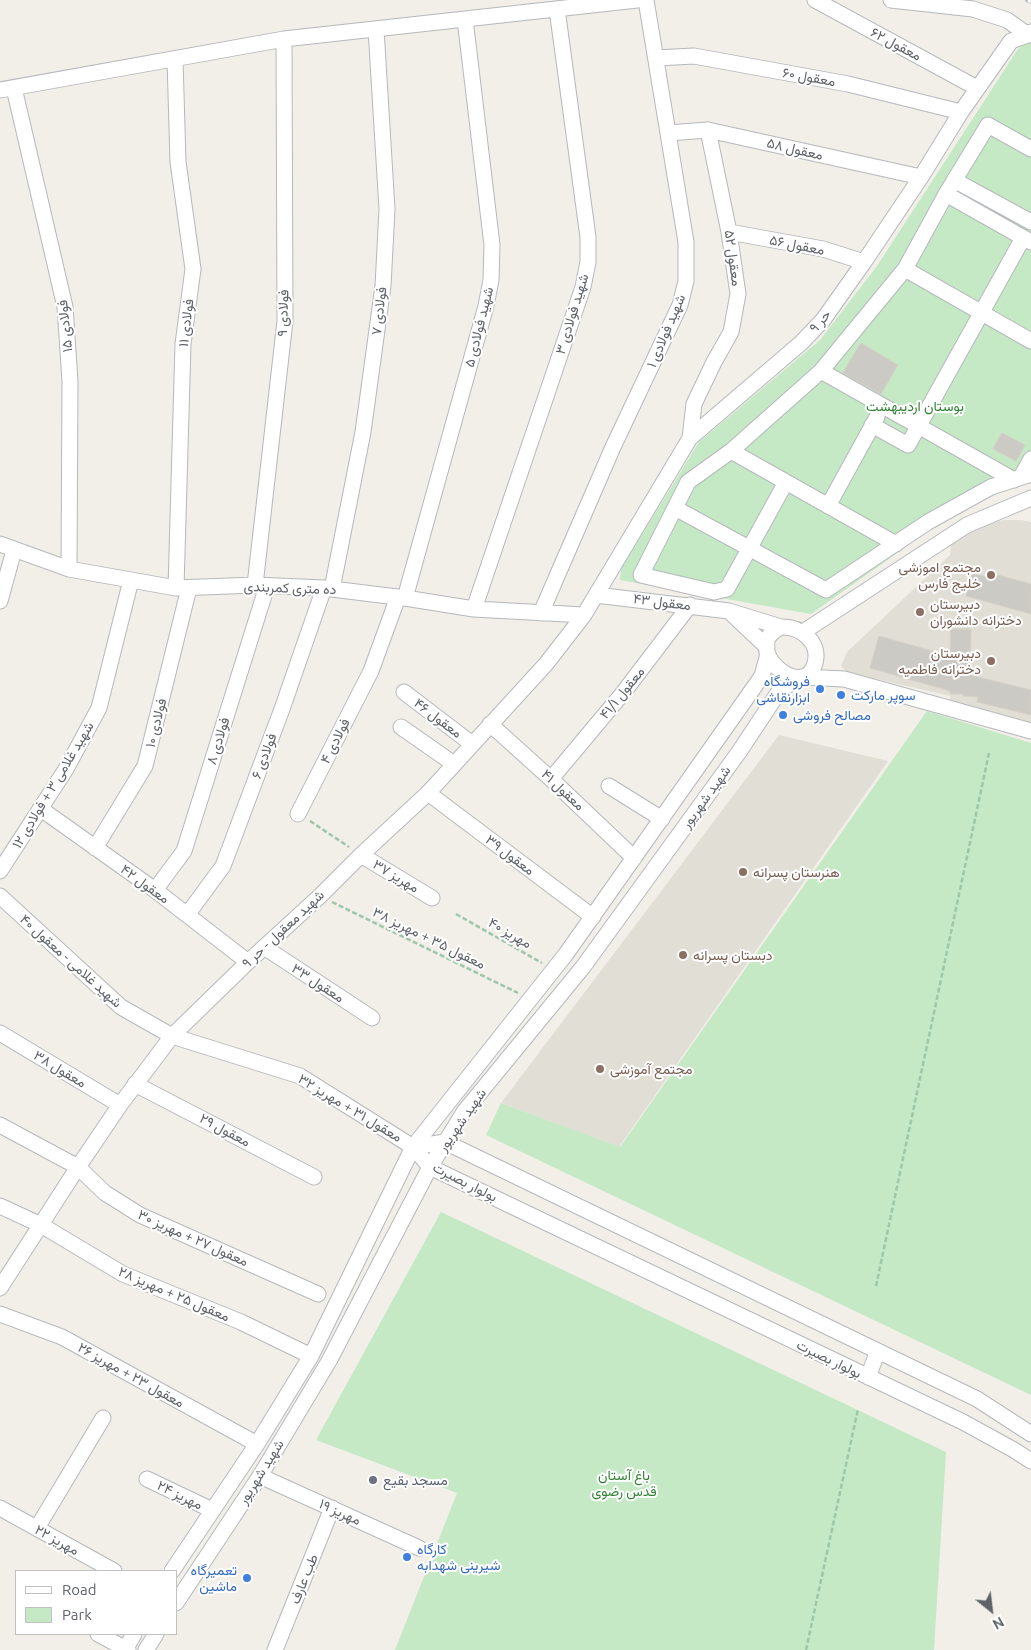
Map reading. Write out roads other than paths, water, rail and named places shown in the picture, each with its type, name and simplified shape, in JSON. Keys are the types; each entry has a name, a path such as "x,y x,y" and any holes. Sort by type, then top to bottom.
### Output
{"street":[{"path":"7,89 284,39 637,0"},
{"name":"شهید فولادی ۱","path":"541,613 613,446 680,306 686,281 686,242 646,0"},
{"name":"معقول ۶۲","path":"815,0 978,88"},
{"path":"891,0 973,9 1007,20 1030,34"},
{"name":"شهید فولادی ۳","path":"474,609 583,287 588,262 588,237 557,9"},
{"name":"شهید فولادی ۵","path":"402,597 486,306 491,280 492,245 465,19"},
{"name":"فولادی ۷","path":"328,588 363,432 383,286 387,209 376,29"},
{"name":"حر ۹","path":"596,594 690,438 801,343 823,320 921,177 961,112 1011,41 1030,34"},
{"name":"فولادی ۹","path":"261,585 285,321 284,39"},
{"name":"معقول ۶۰","path":"656,58 694,56 848,84 961,112"},
{"name":"فولادی ۱۱","path":"175,59 178,162 193,269 183,344 182,588"},
{"name":"فولادی ۱۵","path":"7,89 65,307 70,381 69,569"},
{"path":"786,482 727,588 714,592 641,575 688,482 731,451 821,372 905,269 954,180 988,125 1031,149"},
{"name":"معقول ۵۸","path":"668,133 708,130 921,177"},
{"name":"معقول ۵۲","path":"690,438 694,404 731,332 738,294 729,232 708,130"},
{"path":"954,180 1031,222"},
{"path":"872,425 908,445 982,313 1027,240 946,194"},
{"name":"معقول ۵۶","path":"729,232 823,250 864,262"},
{"path":"905,269 1031,341"},
{"path":"821,372 918,426 1022,477"},
{"path":"828,506 883,406"},
{"path":"731,451 896,544"},
{"path":"675,508 826,590 928,522 991,487 1022,477 1031,459"},
{"path":"803,632 967,525 1031,498"},
{"path":"0,601 7,547"},
{"name":"ده متری کمربندی","path":"7,547 69,569 182,588 261,585 328,588 402,597 474,609 584,615"},
{"name":"شهید غلامی ۳ + فولادی ۱۲","path":"0,871 66,769 99,708 130,580"},
{"name":"فولادی ۸","path":"155,890 184,851 261,585"},
{"name":"فولادی ۱۰","path":"95,848 145,766 182,588"},
{"name":"فولادی ۶","path":"188,915 223,866 328,588"},
{"name":"معقول ۴۳","path":"596,594 729,611 781,628"},
{"name":"شهید معقول - حر ۹","path":"0,1288 120,1104 172,1036 428,793 546,664 584,615 596,594"},
{"name":"فولادی ۴","path":"298,814 371,671 402,597"},
{"name":"معقول ۴۱/۱","path":"551,779 624,693 690,605"},
{"path":"729,611 767,650"},
{"path":"802,676 810,673 815,665 816,657 813,643 803,632 789,627 773,631 768,638 767,650 770,661 780,672 794,677 844,679 1031,731"},
{"name":"شهید شهریور","path":"173,1570 257,1444 311,1356 413,1147 554,970 593,917 762,676 767,650"},
{"path":"816,657 844,679"},
{"name":"شهید شهریور","path":"178,1600 260,1476 329,1361 430,1167 464,1112 583,967 739,752 780,690 802,676"},
{"name":"معقول ۴۶","path":"404,692 472,744"},
{"name":"معقول ۴۱","path":"490,724 634,858"},
{"path":"401,727 454,764"},
{"path":"609,786 662,819"},
{"name":"معقول ۳۹","path":"428,793 593,917"},
{"name":"معقول ۴۲","path":"41,809 155,890 248,962"},
{"name":"مهریز ۳۷","path":"361,855 432,898"},
{"name":"شهید غلامی - معقول ۴۰","path":"0,896 121,1008 172,1036"},
{"name":"معقول ۳۳","path":"264,947 372,1018"},
{"name":"معقول ۳۸","path":"0,1033 120,1104"},
{"name":"معقول ۳۱ + مهریز ۳۲","path":"172,1036 300,1076 413,1147"},
{"name":"معقول ۲۹","path":"135,1084 314,1177"},
{"name":"معقول ۲۷ + مهریز ۳۰","path":"0,1125 78,1167 105,1193 140,1215 318,1294"},
{"name":"بولوار بصیرت","path":"413,1147 445,1142 977,1399 1031,1434"},
{"name":"بولوار بصیرت","path":"413,1147 430,1167 963,1422 1031,1461"},
{"name":"معقول ۲۵ + مهریز ۲۸","path":"0,1206 41,1225 123,1274 241,1322 311,1356"},
{"name":"معقول ۲۳ + مهریز ۲۶","path":"0,1314 62,1337 257,1444"},
{"path":"868,1377 878,1351"},
{"path":"37,1528 103,1418"},
{"name":"مهریز ۱۹","path":"260,1476 419,1548"},
{"name":"مهریز ۲۴","path":"147,1479 212,1510"},
{"name":"مهریز ۲۲","path":"0,1508 112,1570"},
{"name":"طب عارف","path":"276,1650 332,1508"},
{"path":"100,1635 126,1650 134,1635"},
{"path":"146,1650 155,1635"}],"place":[{"name":"مجتمع اموزشی خلیج فارس","path":"991,575"},
{"name":"دبیرستان دخترانه دانشوران","path":"920,612"},
{"name":"دبیرستان دخترانه فاطمیه","path":"991,661"},
{"name":"فروشگاه ابزارنقاشی","path":"820,689"},
{"name":"سوپر مارکت","path":"841,695"},
{"name":"مصالح فروشی","path":"783,715"},
{"name":"هنرستان پسرانه","path":"743,872"},
{"name":"دبستان پسرانه","path":"683,955"},
{"name":"مجتمع آموزشی","path":"600,1069"},
{"name":"مسجد بقیع","path":"373,1480"},
{"name":"کارگاه شیرینی شهدابه","path":"407,1557"},
{"name":"تعمیرگاه ماشین","path":"247,1578"}],"park label":[{"name":"بوستان اردیبهشت","path":"915,406"},
{"name":"باغ آستان قدس رضوی","path":"624,1484"}]}
